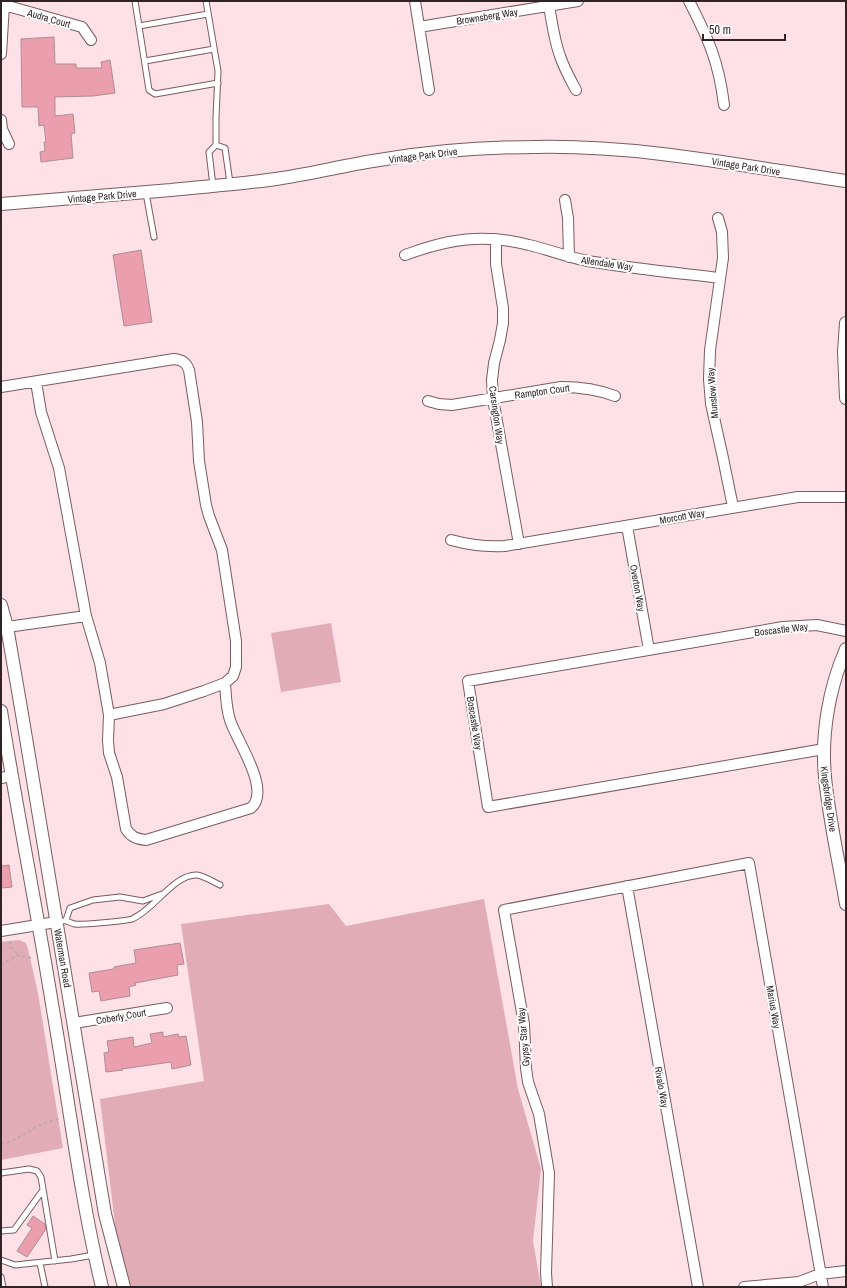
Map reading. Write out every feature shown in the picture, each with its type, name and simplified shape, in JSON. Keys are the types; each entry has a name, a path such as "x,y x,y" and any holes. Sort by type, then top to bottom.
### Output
{"street":[{"path":"415,1 429,90"},
{"name":"Brownsberg Way","path":"419,27 578,1"},
{"path":"689,1 707,36 716,58 722,85 724,105"},
{"path":"1,54 3,5"},
{"name":"Audra Court","path":"3,5 82,27 91,40"},
{"path":"549,6 554,37 559,55 576,90"},
{"path":"1,120 2,129 9,144"},
{"name":"Vintage Park Drive","path":"1,204 213,186 283,178 379,160 432,152 485,148 591,148 644,152 846,181"},
{"path":"565,200 568,218 569,257"},
{"name":"Munslow Way","path":"718,218 724,246 710,350 709,379 711,404 724,458 732,507"},
{"name":"Allendale Way","path":"405,255 428,247 468,238 496,239 531,245 569,257 594,262 720,278"},
{"name":"Carsington Way","path":"496,239 496,264 503,308 503,323 494,364 492,380 493,399 519,544"},
{"path":"846,323 844,352 846,398"},
{"path":"1,387 174,359 182,360 189,370 197,422 199,462 206,505 222,550 236,641 236,667 233,676 225,683 204,691 164,704 109,715"},
{"path":"36,382 41,412 59,468 86,616 100,663 109,715 109,753 117,776 126,829 133,837 146,840 247,810 254,806 258,792 257,781 230,720 225,683"},
{"name":"Rampton Court","path":"428,401 452,405 561,387 595,389 615,396"},
{"name":"Morcott Way","path":"451,540 469,545 487,547 519,544 798,497 846,497"},
{"name":"Overton Way","path":"626,526 649,650"},
{"name":"Waterman Road","path":"1,605 61,921 74,1023 105,1214 124,1287"},
{"path":"4,624 86,616"},
{"name":"Boscastle Way","path":"824,749 488,807 468,681 797,626 817,625 846,631"},
{"name":"Kingsbridge Drive","path":"846,648 833,684 828,707 824,749 827,792 846,904"},
{"name":"Waterman Road","path":"1,711 6,777 39,924 88,1220 102,1287"},
{"name":"Marius Way","path":"627,886 749,863 820,1274"},
{"name":"Gypsy Star Way","path":"547,1287 546,1274 549,1173 539,1114 527,1075 524,1024 504,910 627,886"},
{"name":"Rivalo Way","path":"627,886 698,1287"},
{"path":"1,931 61,921"},
{"name":"Coberly Court","path":"74,1023 167,1008"},
{"path":"744,1287 799,1282 820,1274 846,1271"},
{"path":"820,1274 823,1287"}],"lane":[{"path":"135,1 149,90 155,94 218,83"},
{"path":"206,1 218,71 216,145 209,152 213,186"},
{"path":"139,26 208,14"},
{"path":"145,61 214,49"},
{"path":"216,145 225,148 230,184"},
{"path":"146,192 154,237"},
{"path":"164,893 143,902 120,897 93,900 70,908 61,921 75,924 132,919 151,907 164,893 182,879 198,875 220,885"},
{"path":"1,1173 29,1169 37,1171 41,1177 55,1261"},
{"path":"1,1231 14,1230 43,1190"},
{"path":"1,1260 16,1265 95,1255"},
{"path":"40,1263 45,1287"},
{"path":"1,1277 3,1287"}],"path":[{"path":"10,941 11,946 18,955 30,958"},
{"path":"1,964 18,955"},
{"path":"1,1144 9,1142 35,1127 51,1120 59,1119"}],"shaded area":[{"path":"331,623 341,682 281,692 271,633"},
{"path":"484,899 518,1089 541,1169 533,1241 541,1287 131,1287 117,1241 100,1099 204,1081 181,924 329,904 346,926"},
{"path":"19,940 26,943 38,993 63,1148 1,1160 1,942"}],"building":[{"path":"54,37 55,64 76,64 76,68 102,68 101,62 110,60 115,93 93,96 55,97 55,116 73,114 75,133 71,134 73,158 41,162 40,152 45,151 44,142 46,142 44,125 39,126 38,107 22,107 21,39"},
{"path":"141,250 152,322 124,326 113,255"},
{"path":"9,865 12,887 1,888 1,866"},
{"path":"180,943 184,964 177,965 178,975 135,983 136,985 129,987 130,996 101,1001 99,991 92,992 89,973 114,969 114,967 136,963 134,950"},
{"path":"163,1032 163,1037 178,1034 179,1037 186,1036 191,1065 172,1069 171,1062 106,1072 104,1053 109,1052 107,1041 133,1037 134,1047 152,1043 150,1034"},
{"path":"33,1216 45,1224 46,1229 27,1257 17,1251 32,1228 27,1225"}]}
